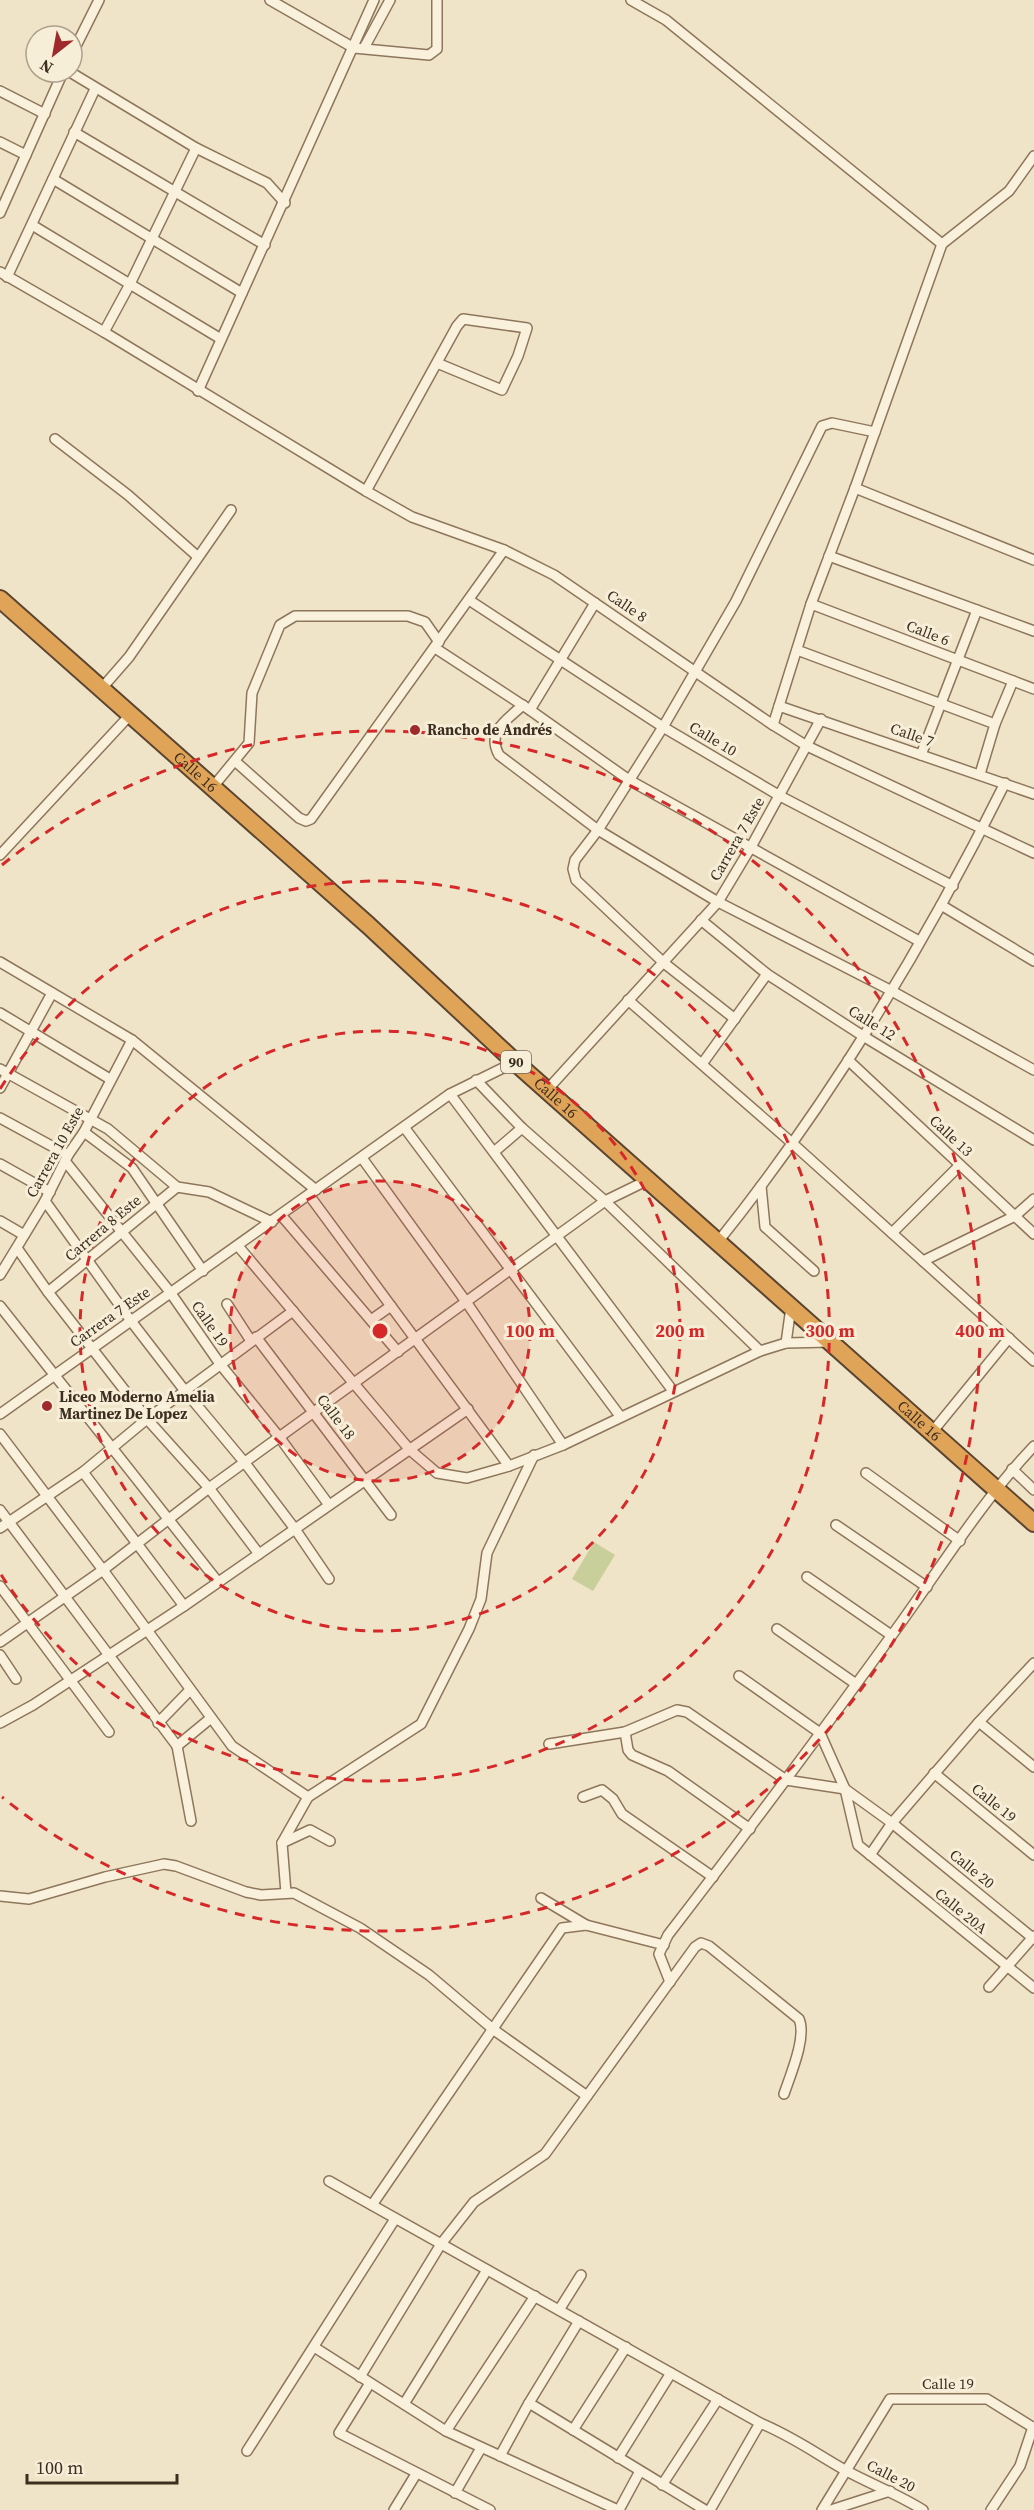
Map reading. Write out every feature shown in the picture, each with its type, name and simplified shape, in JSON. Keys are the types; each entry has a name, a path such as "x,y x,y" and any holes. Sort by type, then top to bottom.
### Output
{"highway":[{"name":"Calle 16","path":"0,599 107,683 130,715 218,782 515,1062 717,1243 833,1342 1034,1523"}],"street":[{"path":"84,30 99,0"},
{"path":"270,0 359,48 429,55 436,52 437,0"},
{"path":"359,48 374,0"},
{"path":"198,391 285,203 303,155 359,48 390,0"},
{"path":"631,0 666,20 942,244"},
{"path":"84,81 196,148 267,183 285,203"},
{"path":"0,213 2,201 26,155 58,84"},
{"path":"4,274 32,225 95,88"},
{"path":"0,90 45,114"},
{"path":"74,132 265,245"},
{"path":"0,142 26,155"},
{"path":"104,332 130,285 196,148"},
{"path":"773,725 811,604 942,244 1009,191 1034,156"},
{"path":"53,179 242,293"},
{"path":"32,225 221,339"},
{"name":"Calle 8","path":"4,274 412,517 504,550 554,574 807,746 1034,853"},
{"path":"366,491 437,363 463,319 527,328 518,356 502,390 437,363"},
{"path":"735,1019 664,963 576,880 573,869 575,860 598,830 696,671 736,600 822,426 832,423 875,432"},
{"path":"55,439 128,495 197,556"},
{"path":"855,488 1034,560"},
{"path":"107,683 231,510"},
{"path":"234,764 299,818 306,821 311,819 504,550"},
{"path":"829,556 1034,631"},
{"name":"Calle 10","path":"469,600 663,726 780,796 953,886"},
{"path":"595,603 560,661 527,708 501,725 494,737 494,745 499,755 598,830 718,902 890,990 1034,1070"},
{"name":"Calle 6","path":"811,604 1034,689"},
{"path":"921,755 977,610"},
{"path":"218,782 234,764 250,738 252,693 280,625 288,618 295,616 408,616 425,622 437,645 628,780 919,941"},
{"path":"797,650 995,724"},
{"path":"980,774 995,724 1012,681"},
{"name":"Calle 7","path":"779,706 1034,794"},
{"path":"0,855 130,715"},
{"name":"Carrera 7 Este","path":"547,1090 718,902 780,796 821,719"},
{"path":"717,1243 792,1143 848,1060 953,886 1005,783"},
{"path":"941,905 1034,961"},
{"name":"Calle 12","path":"701,920 767,974 862,1036 1034,1140"},
{"path":"0,962 132,1040 313,1192 391,1306 509,1466"},
{"path":"702,1064 767,974"},
{"path":"0,1088 4,1071 32,1032 52,993"},
{"path":"628,1000 792,1143 1034,1361"},
{"path":"0,1012 110,1078"},
{"name":"Carrera 10 Este","path":"0,1275 92,1118 110,1078 132,1040"},
{"name":"Calle 13","path":"848,1060 1034,1234"},
{"name":"Carrera 7 Este","path":"0,1414 450,1094 515,1062"},
{"path":"4,1071 92,1118 177,1188 209,1192 272,1221"},
{"path":"477,1080 522,1128 604,1201 760,1351"},
{"path":"450,1094 674,1391"},
{"name":"Calle 19","path":"0,1118 67,1158 170,1292 220,1364 280,1438 329,1505"},
{"path":"404,1127 620,1416"},
{"path":"494,1152 522,1128"},
{"path":"84,1132 132,1168 203,1271"},
{"path":"132,1168 141,1158"},
{"path":"362,1158 467,1303 562,1445"},
{"path":"0,1164 47,1197 131,1321 295,1528 329,1579"},
{"path":"892,1233 960,1165"},
{"path":"0,1642 103,1570 209,1488 467,1303 604,1201 648,1180"},
{"path":"761,1186 765,1227 814,1271"},
{"name":"Carrera 8 Este","path":"48,1292 177,1188"},
{"path":"923,1261 1015,1216 1034,1199"},
{"path":"280,1215 398,1352"},
{"path":"0,1221 24,1234"},
{"path":"238,1246 410,1450 437,1473 467,1478 509,1466 562,1445 760,1351 786,1343 833,1342"},
{"path":"17,1248 48,1292 147,1419 209,1488 260,1554"},
{"name":"Calle 18","path":"226,1304 314,1413 391,1515"},
{"path":"0,1306 218,1582"},
{"path":"371,1320 391,1306"},
{"path":"786,1343 791,1306"},
{"path":"0,1528 83,1473 147,1419 293,1311"},
{"path":"933,1431 1009,1338"},
{"path":"0,1723 33,1706 111,1655 468,1409"},
{"path":"0,1434 232,1746 308,1797"},
{"path":"670,1982 659,1954 668,1935 786,1780 996,1488 1034,1446"},
{"path":"286,1893 282,1843 308,1797 421,1724 469,1629 481,1599 487,1553 534,1455"},
{"path":"1012,1469 1034,1490"},
{"path":"83,1473 184,1606"},
{"path":"866,1473 960,1541"},
{"path":"0,1510 67,1596 177,1746 191,1821"},
{"path":"836,1525 927,1587"},
{"path":"807,1576 891,1635"},
{"path":"0,1586 109,1732"},
{"path":"777,1629 856,1684"},
{"path":"0,1655 16,1679"},
{"path":"870,1856 892,1823 934,1773 979,1722 1032,1668"},
{"path":"739,1676 820,1733"},
{"path":"158,1723 190,1690"},
{"path":"549,1744 625,1732 677,1710 687,1712 786,1780 845,1789"},
{"path":"177,1746 211,1718"},
{"path":"979,1722 1034,1767"},
{"path":"625,1732 628,1750 632,1755 668,1771 750,1829"},
{"name":"Calle 20A","path":"820,1733 845,1789 856,1841 870,1856 1034,1988"},
{"name":"Calle 19","path":"934,1773 1034,1855"},
{"name":"Calle 20","path":"845,1789 892,1823 1034,1938"},
{"path":"583,1797 602,1790 613,1799 622,1814 713,1877"},
{"path":"282,1843 310,1830 330,1841"},
{"path":"0,1896 30,1899 105,1877 164,1864 176,1866 246,1892 261,1895 294,1893 360,1928 429,1975 494,2030 587,2096"},
{"path":"541,1898 586,1925 664,1945"},
{"path":"372,2205 562,1928 586,1925"},
{"path":"989,1988 1034,1938"},
{"path":"360,2376 441,2244 474,2202 545,2154 695,1947 701,1943 709,1946 799,2019 802,2025 796,2059 784,2094"},
{"name":"Calle 20","path":"329,2181 760,2423 792,2436 846,2470 923,2510"},
{"path":"247,2451 395,2219"},
{"path":"404,2404 487,2270"},
{"path":"559,2310 581,2276"},
{"path":"446,2431 535,2296"},
{"path":"500,2456 579,2321"},
{"path":"314,2347 446,2431 618,2510 639,2471"},
{"path":"573,2430 626,2347"},
{"path":"618,2458 671,2373"},
{"path":"369,2383 339,2433 490,2510"},
{"name":"Calle 19","path":"846,2470 890,2398 987,2399 1033,2427"},
{"path":"662,2485 718,2399"},
{"path":"529,2403 705,2510"},
{"path":"710,2510 760,2423"},
{"path":"991,2510 1020,2466 1033,2427"},
{"path":"455,2493 481,2448"},
{"path":"822,2510 846,2470"},
{"path":"394,2510 416,2474"},
{"path":"831,2510 850,2507 890,2491"}],"green space":[{"path":"594,1542 615,1555 593,1591 572,1579"}],"place":[{"name":"Rancho de Andrés","path":"415,730"},
{"name":"Liceo Moderno Amelia Martinez De Lopez","path":"47,1406"}]}
